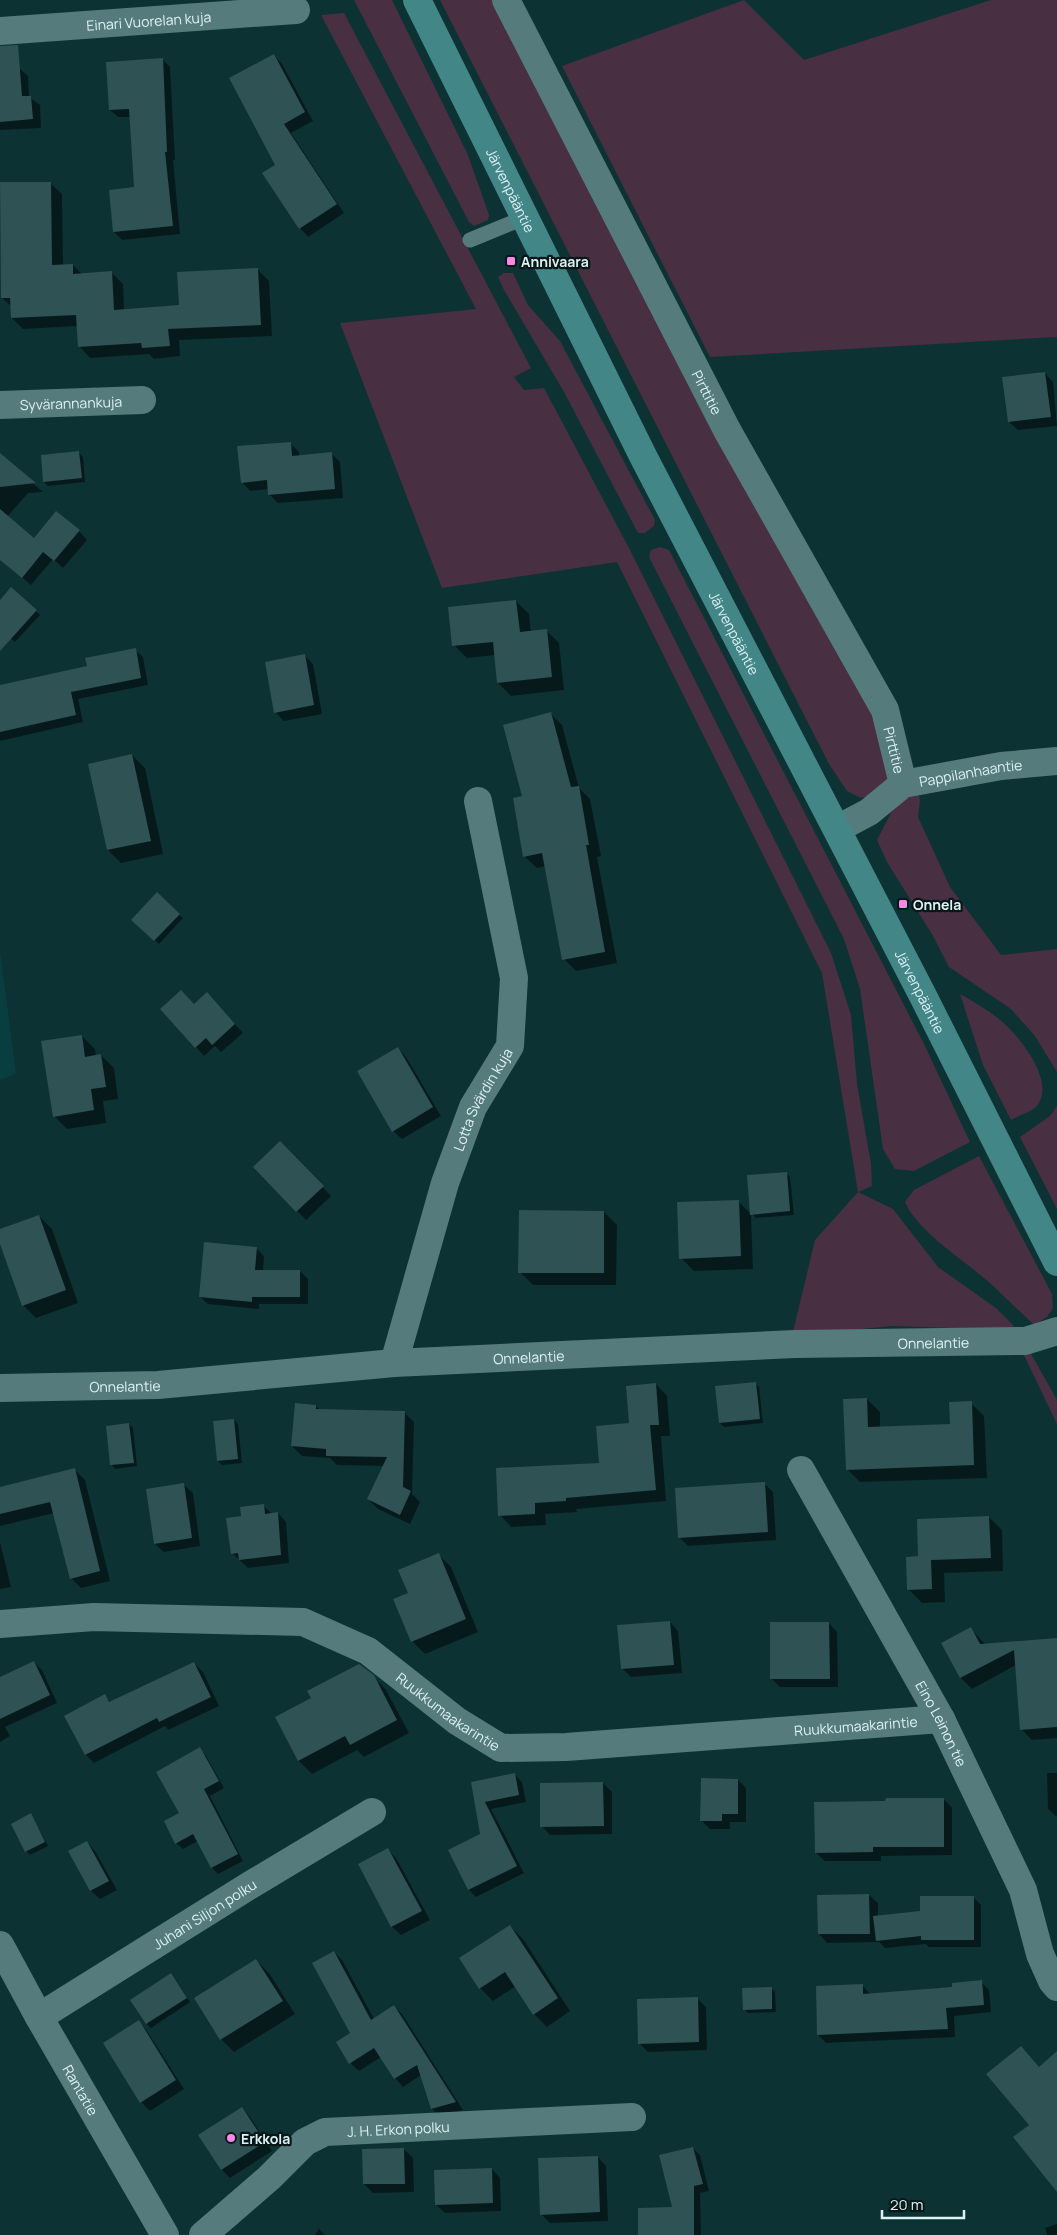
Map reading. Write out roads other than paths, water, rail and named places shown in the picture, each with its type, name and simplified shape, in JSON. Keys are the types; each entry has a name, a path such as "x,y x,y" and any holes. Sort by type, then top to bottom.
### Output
{"main road":[{"name":"Järvenpääntie","path":"418,0 643,456 837,829 1057,1262"}],"street":[{"name":"Pirttitie","path":"506,0 727,430 885,710 903,784"},
{"name":"Einari Vuorelan kuja","path":"0,31 296,10"},
{"name":"Syvärannankuja","path":"0,405 142,400"},
{"name":"Pappilanhaantie","path":"837,829 869,812 903,784 1001,766 1057,761"},
{"name":"Lotta Svärdin kuja","path":"394,1363 445,1183 470,1115 510,1046 514,978 478,802"},
{"name":"Onnelantie","path":"0,1388 158,1385 394,1363 795,1344 1025,1341 1057,1331"},
{"name":"Eino Leinon tie","path":"801,1470 941,1720 1023,1890 1040,1954 1052,1981 1057,1987"},
{"name":"Ruukkumaakarintie","path":"0,1624 94,1617 303,1622 368,1651 457,1721 501,1748 566,1747 941,1720"},
{"name":"Juhani Siljon polku","path":"39,2017 252,1884 372,1812"},
{"name":"Rantatie","path":"0,1945 164,2235"},
{"name":"J. H. Erkon polku","path":"203,2235 269,2178 305,2142 326,2132 632,2117"}],"lane":[{"path":"470,240 524,218"}],"place":[{"name":"Annivaara","path":"511,261"},
{"name":"Onnela","path":"903,904"},
{"name":"Erkkola","path":"231,2138"}]}
